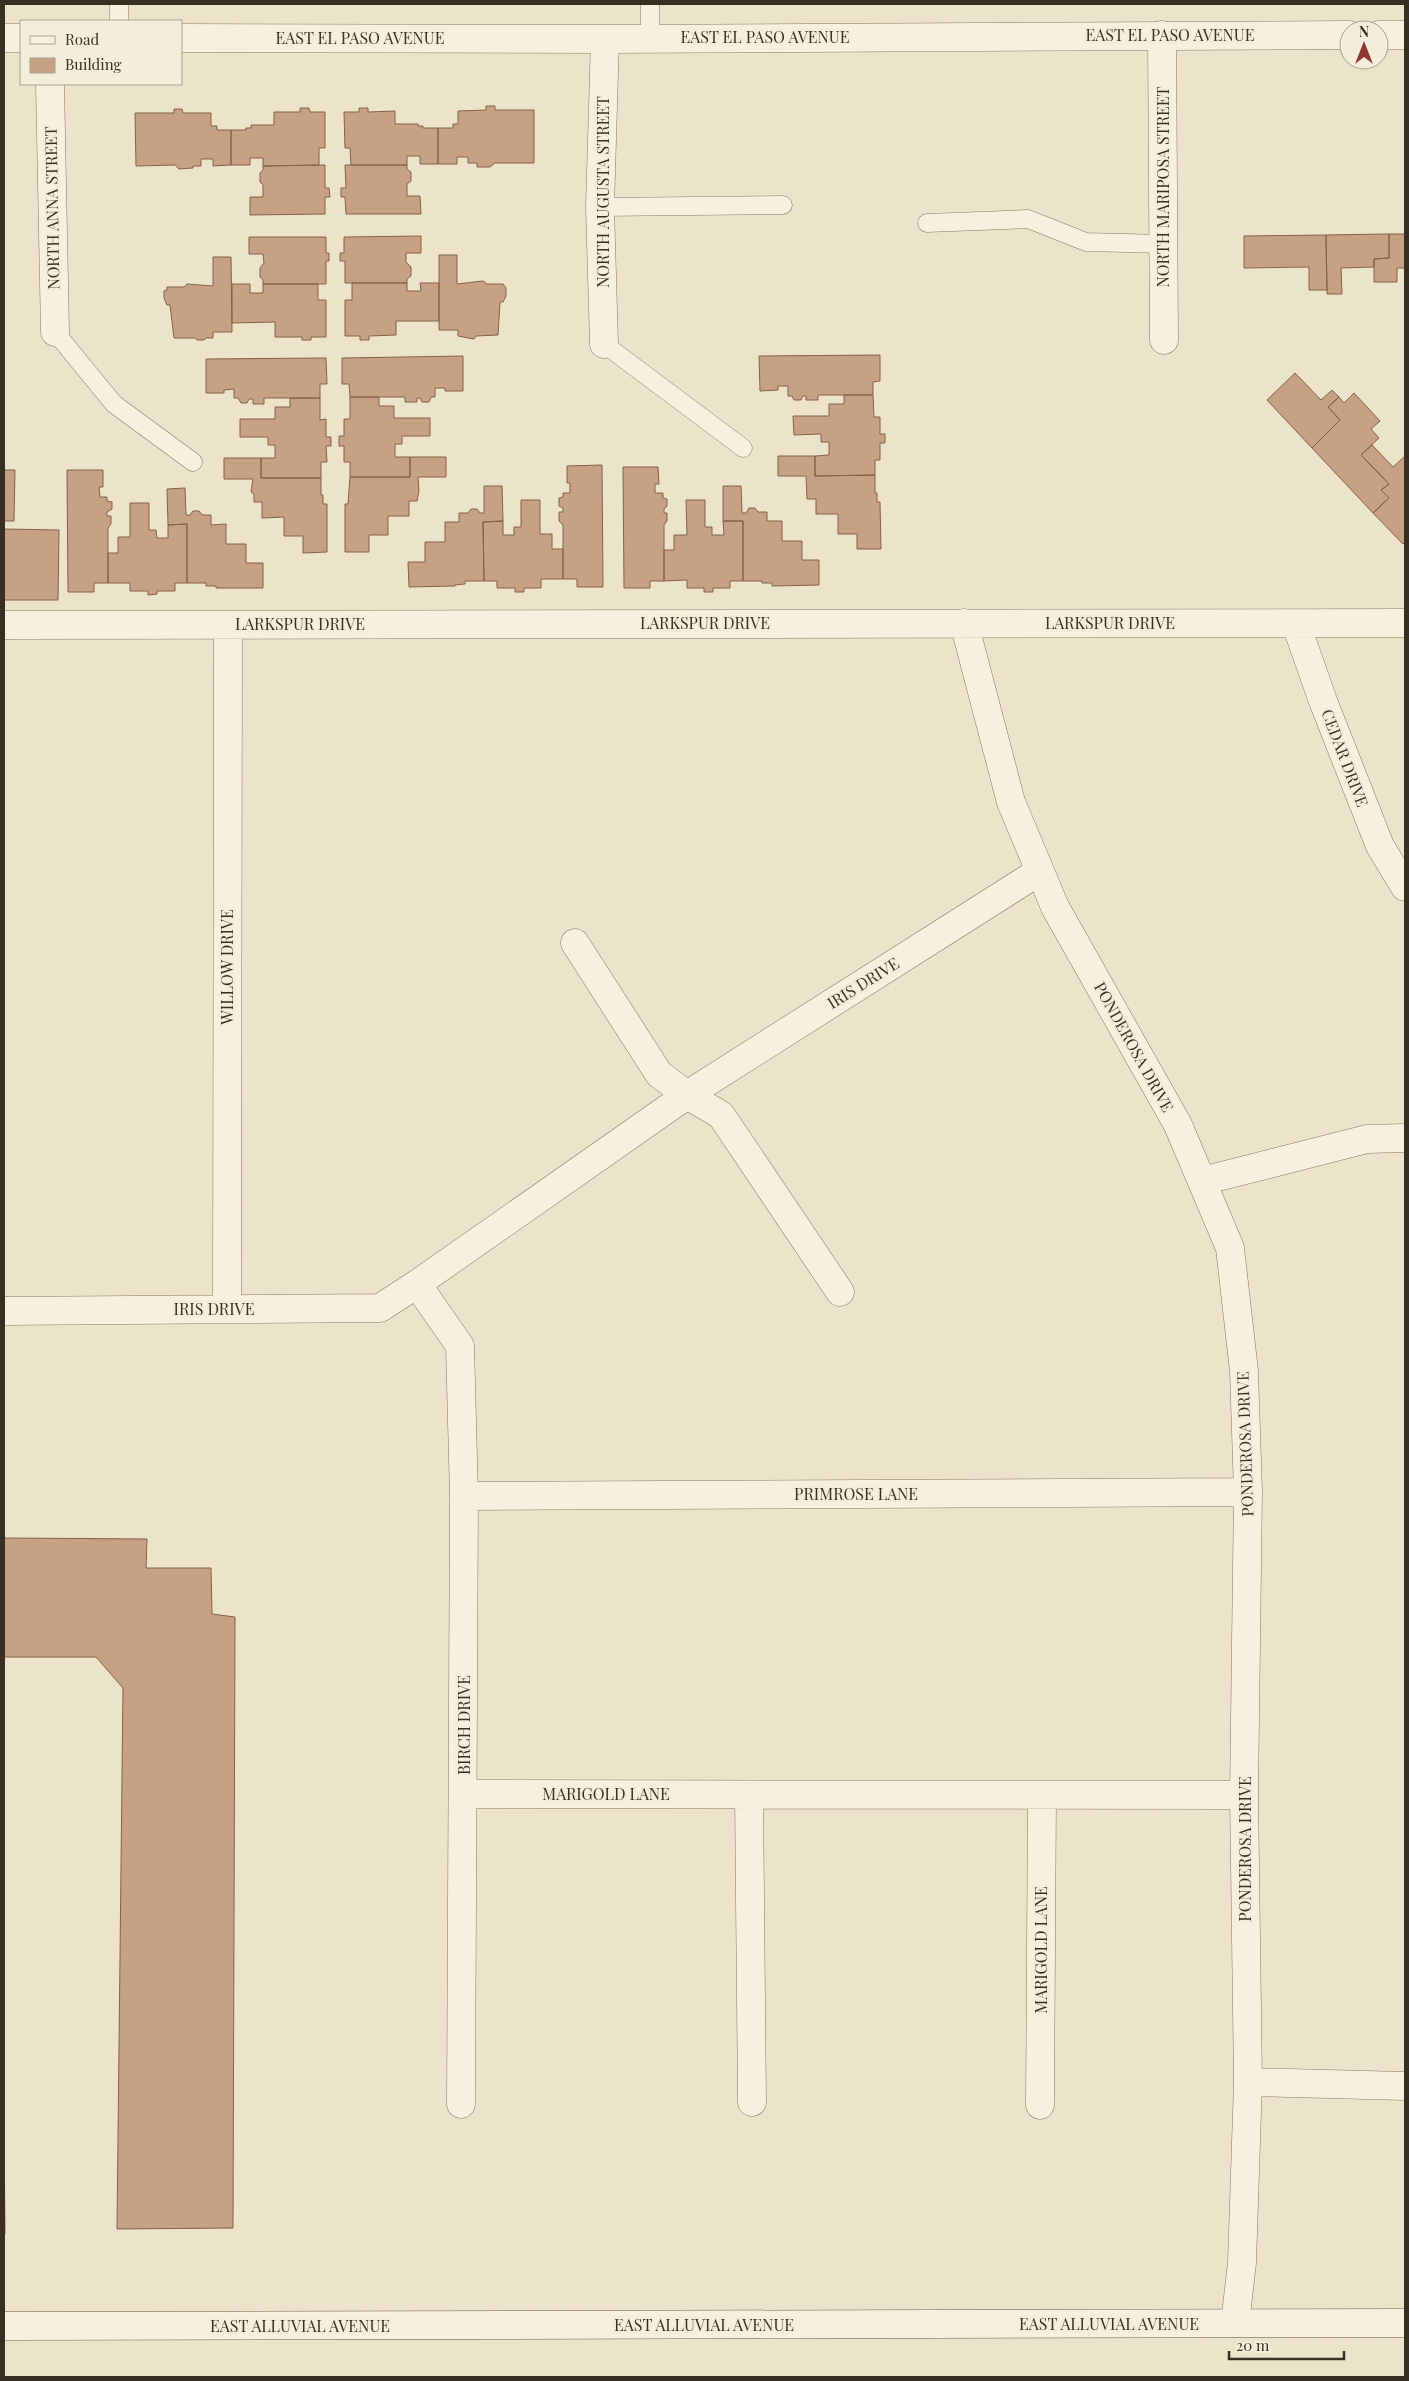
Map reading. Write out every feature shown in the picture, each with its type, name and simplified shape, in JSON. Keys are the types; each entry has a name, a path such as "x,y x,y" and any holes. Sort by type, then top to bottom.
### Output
{"street":[{"name":"NORTH MARIPOSA STREET","path":"1162,35 1164,340"},
{"name":"EAST EL PASO AVENUE","path":"182,38 605,39 1339,35"},
{"path":"1389,35 1405,35"},
{"path":"4,38 20,38"},
{"name":"NORTH AUGUSTA STREET","path":"604,344 600,207 605,39"},
{"name":"NORTH ANNA STREET","path":"50,85 55,332"},
{"name":"PONDEROSA DRIVE","path":"964,623 1011,802 1055,907 1178,1125 1230,1248 1244,1371 1248,1492 1244,1795 1248,2082 1242,2263 1236,2323"},
{"name":"LARKSPUR DRIVE","path":"4,625 1405,623"},
{"name":"CEDAR DRIVE","path":"1296,624 1323,701 1380,846 1405,887"},
{"name":"WILLOW DRIVE","path":"227,1309 228,625"},
{"name":"IRIS DRIVE","path":"4,1311 380,1308 687,1096 1040,871"},
{"path":"576,943 660,1074 687,1096 721,1115 840,1292"},
{"path":"1202,1181 1367,1139 1405,1138"},
{"name":"BIRCH DRIVE","path":"417,1284 460,1346 464,1496 461,2104"},
{"name":"PRIMROSE LANE","path":"464,1496 1248,1492"},
{"name":"MARIGOLD LANE","path":"463,1794 1244,1795"},
{"path":"749,1795 752,2102"},
{"name":"MARIGOLD LANE","path":"1040,2105 1042,1795"},
{"path":"1248,2082 1405,2086"},
{"name":"EAST ALLUVIAL AVENUE","path":"4,2326 1405,2323"}],"lane":[{"path":"119,4 119,20"},
{"path":"650,4 650,38"},
{"path":"600,207 783,205"},
{"path":"927,223 1028,219 1086,242 1164,244"},
{"path":"55,332 114,404 193,462"},
{"path":"604,344 743,448"}],"building":[{"path":"486,106 495,106 495,110 534,110 534,163 495,163 490,167 477,167 477,163 468,163 468,157 457,157 457,164 438,164 438,128 453,128 453,124 458,124 458,111 486,110"},
{"path":"300,108 309,108 310,112 325,112 325,148 319,148 319,165 263,166 263,158 250,158 250,165 231,165 231,130 246,130 246,128 251,128 251,125 274,125 274,112 300,112"},
{"path":"359,108 368,108 368,112 395,111 395,124 418,124 418,126 423,126 423,128 438,128 438,164 420,164 420,156 407,156 407,165 351,165 350,148 345,148 344,112 359,112"},
{"path":"174,109 182,109 183,113 211,113 211,126 217,126 217,130 231,130 231,165 213,166 213,159 201,159 201,166 193,166 193,168 179,169 175,165 136,166 135,113 174,113"},
{"path":"325,165 325,188 329,188 330,197 325,197 325,214 250,215 250,197 263,197 260,173 263,170 263,166"},
{"path":"345,165 407,165 407,169 411,172 411,181 407,184 407,196 420,196 421,214 346,214 345,197 341,197 341,188 346,188"},
{"path":"1389,234 1389,258 1374,259 1374,267 1341,268 1342,294 1327,294 1326,235"},
{"path":"1389,234 1405,234 1405,268 1397,268 1397,282 1374,282 1374,259 1389,258"},
{"path":"1326,235 1327,290 1309,290 1309,267 1244,268 1244,236"},
{"path":"421,236 421,253 406,253 406,262 411,267 411,276 407,279 407,283 345,283 345,261 340,261 340,253 344,253 344,237"},
{"path":"249,237 326,237 326,253 329,253 329,261 326,261 326,284 263,284 263,280 260,277 260,268 264,263 263,254 249,254"},
{"path":"439,255 457,255 457,284 483,281 487,284 503,284 506,288 506,296 503,302 500,302 498,335 476,336 474,339 458,336 458,330 439,330"},
{"path":"213,257 231,257 232,332 213,332 213,338 206,338 204,340 174,338 170,305 167,305 164,298 164,291 167,290 167,287 184,287 187,284 213,286"},
{"path":"352,283 407,283 407,291 421,291 420,283 439,283 439,321 396,321 396,335 369,336 369,340 360,340 360,336 345,336 345,300 352,300"},
{"path":"232,284 250,284 250,293 263,293 263,284 318,284 318,300 326,300 326,337 311,337 311,340 302,340 302,337 275,337 275,322 232,323"},
{"path":"880,355 880,381 873,382 873,395 818,395 818,400 806,400 806,396 803,396 801,400 794,400 792,396 788,396 788,386 778,386 778,390 760,391 759,356"},
{"path":"463,356 463,391 445,391 445,388 435,388 435,397 431,397 429,402 422,402 420,398 417,398 417,402 405,402 405,397 350,397 349,384 342,384 342,358"},
{"path":"326,358 327,384 320,384 320,398 264,398 264,404 253,404 253,399 249,399 247,403 241,403 238,398 234,398 234,389 224,390 224,393 206,393 206,359"},
{"path":"1295,373 1321,400 1332,390 1339,397 1328,407 1340,420 1312,448 1267,400"},
{"path":"1354,393 1380,421 1371,429 1379,438 1361,455 1389,484 1381,490 1389,498 1373,513 1312,448 1340,420 1328,407 1339,397 1344,403"},
{"path":"844,395 873,395 874,417 880,417 880,434 885,434 885,443 880,443 880,460 875,460 875,475 815,476 815,456 829,455 829,442 821,442 821,434 794,435 793,416 829,416 829,404 844,404"},
{"path":"350,397 379,397 379,406 394,406 394,418 430,418 430,436 402,436 402,444 395,444 395,457 410,457 410,477 350,477 350,462 344,462 344,446 339,446 339,436 344,436 344,419 350,419"},
{"path":"290,398 320,398 320,420 326,419 326,437 331,437 331,446 326,446 327,462 321,462 321,478 261,478 261,458 275,458 275,445 268,445 268,437 240,437 240,419 275,419 275,407 290,407"},
{"path":"1372,445 1393,467 1405,456 1405,542 1403,544 1373,513 1389,498 1381,490 1389,484 1361,455"},
{"path":"778,456 815,456 815,476 875,475 875,493 877,493 877,502 880,502 881,549 857,549 857,534 838,534 838,514 816,514 816,499 807,499 806,476 778,476"},
{"path":"410,457 446,457 446,477 418,477 419,491 417,501 409,501 409,516 388,516 388,535 369,535 369,552 345,552 345,504 348,504 350,477 410,477"},
{"path":"224,458 261,458 261,478 321,478 323,504 327,504 327,552 303,553 303,536 284,536 284,517 262,518 262,502 254,502 254,494 251,492 253,479 224,479"},
{"path":"602,465 603,587 577,587 577,579 563,579 563,525 559,521 559,512 563,512 563,508 559,506 559,498 563,497 563,493 570,493 570,483 567,483 567,466"},
{"path":"623,467 658,467 659,484 655,484 655,493 663,493 663,498 667,499 667,506 664,509 664,513 667,513 667,521 664,525 664,581 650,581 650,588 624,588"},
{"path":"4,470 15,470 14,521 4,521"},
{"path":"67,470 103,470 103,487 99,487 100,497 107,497 107,501 112,502 112,509 107,512 107,516 111,516 111,524 108,528 108,583 94,583 94,592 68,592"},
{"path":"484,486 502,486 503,521 483,522 484,581 465,581 465,584 455,586 409,587 408,562 425,562 425,542 445,542 445,522 459,522 459,513 468,513 471,509 477,509 480,513 484,513"},
{"path":"723,486 741,486 742,513 746,513 749,508 755,508 758,512 767,512 767,521 782,521 782,541 802,541 802,560 819,560 819,585 772,586 772,583 762,583 762,581 743,581 743,521 723,521"},
{"path":"185,488 186,515 190,515 193,511 199,511 202,515 211,515 211,525 226,524 226,544 246,544 246,563 263,563 263,588 216,588 216,586 206,586 206,583 187,583 187,524 168,525 167,489"},
{"path":"521,500 540,500 540,534 552,534 552,549 563,549 563,579 541,579 541,588 524,588 524,592 515,592 515,588 497,588 497,581 484,581 483,522 503,521 503,535 514,535 514,527 521,527"},
{"path":"686,500 705,500 705,527 712,527 712,535 724,535 723,521 743,521 743,581 730,581 730,588 713,588 713,592 704,592 704,588 687,588 687,580 664,581 664,550 674,550 674,535 687,535"},
{"path":"130,503 149,503 149,530 156,530 157,538 168,538 168,525 187,524 187,583 175,583 175,591 157,591 157,594 148,595 148,591 130,591 130,583 108,583 108,553 118,553 118,537 130,537"},
{"path":"4,529 59,530 58,600 4,600"},
{"path":"4,1538 147,1539 146,1568 211,1568 212,1614 235,1617 233,2228 117,2229 123,1688 96,1657 4,1657"},
{"path":"4,2140 5,2234 4,2234"}]}
